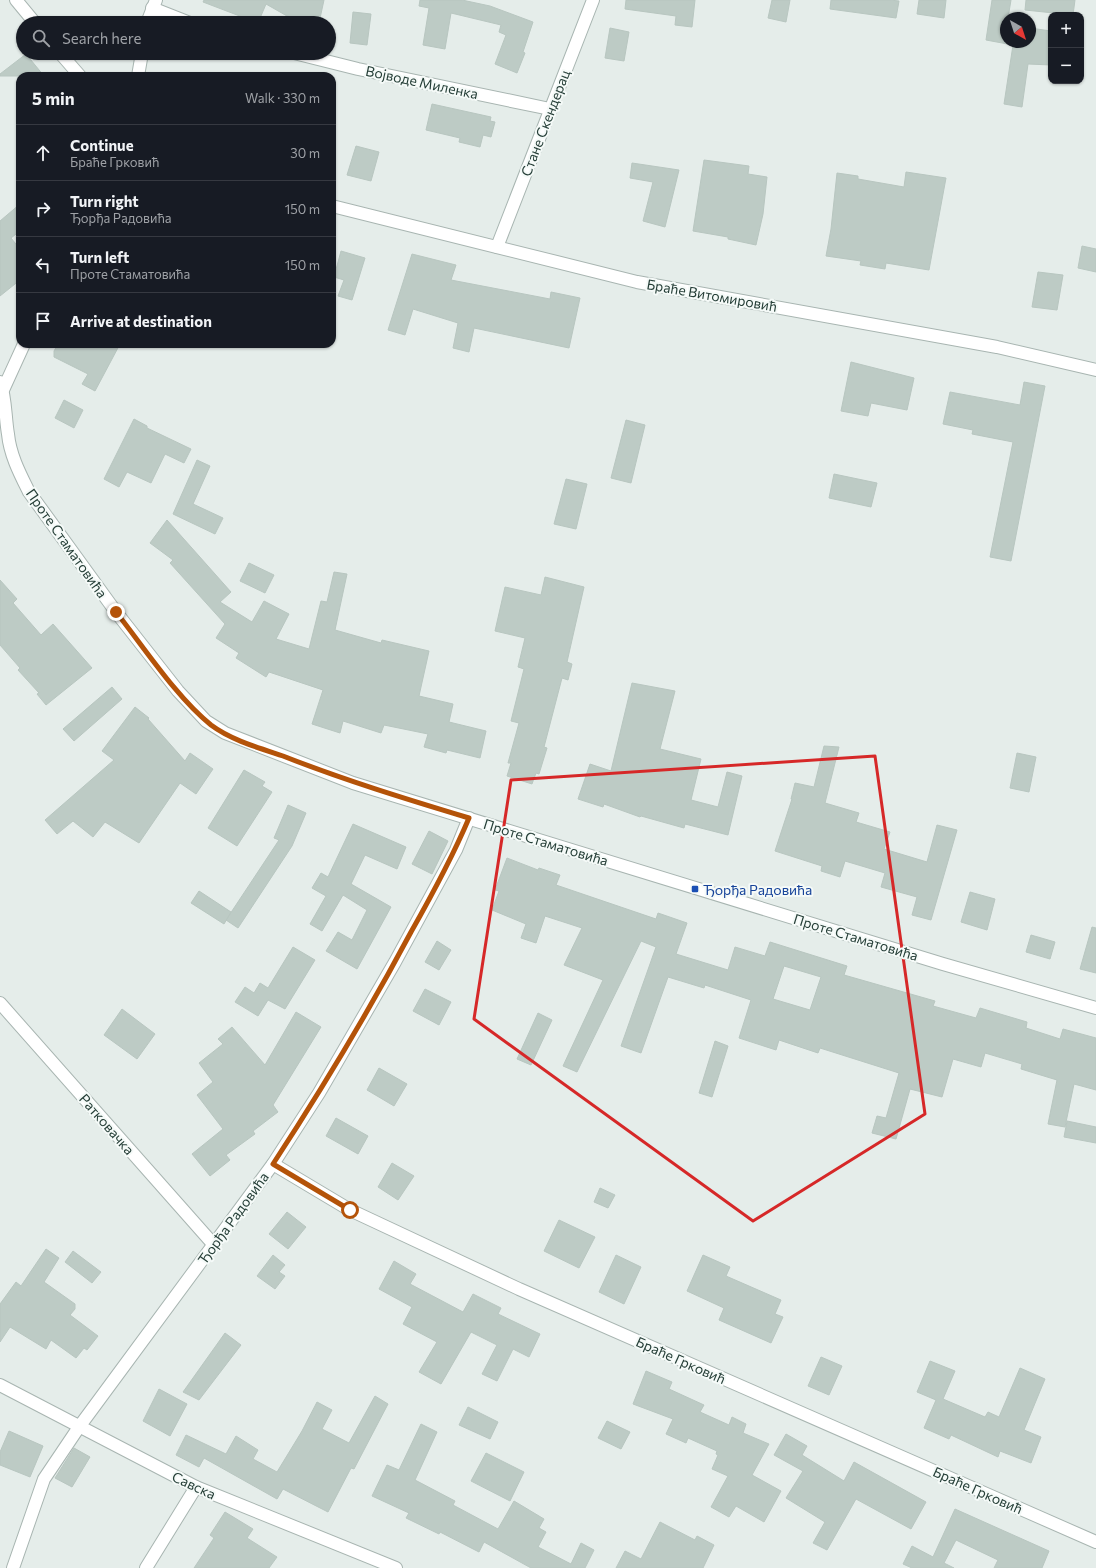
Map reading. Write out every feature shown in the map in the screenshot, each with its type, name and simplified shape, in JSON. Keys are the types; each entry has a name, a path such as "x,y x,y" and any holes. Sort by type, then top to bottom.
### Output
{"street":[{"path":"16,0 29,16"},
{"name":"Стане Скендерац","path":"497,247 593,0"},
{"path":"150,16 154,4 177,16"},
{"path":"66,60 77,72"},
{"path":"139,72 141,60"},
{"name":"Војводе Миленка","path":"322,60 358,69 550,108"},
{"name":"Браће Витомировић","path":"336,207 636,282 989,346 1096,370"},
{"path":"1,386 22,348"},
{"name":"Проте Стаматовића","path":"1,386 8,437 20,474 29,492 116,612 178,691 206,721 225,733 353,783 943,964 1096,1008"},
{"name":"Ђорђа Радовића","path":"13,1568 44,1480 80,1427 273,1164 319,1092 395,962 456,850 469,818"},
{"name":"Ратковачка","path":"0,1003 214,1245"},
{"name":"Браће Грковић","path":"273,1164 350,1210 519,1289 1096,1542"},
{"name":"Савска","path":"0,1385 196,1487 396,1568"},
{"path":"146,1568 196,1487"}],"highlighted area":[{"path":"875,756 925,1114 753,1221 474,1019 511,780"}],"building":[{"path":"204,0 324,0 321,16 287,16 266,4 261,16 240,16 203,2"},
{"path":"420,0 462,0 490,6 533,22 523,52 525,53 517,73 495,64 506,35 499,32 501,25 451,13 445,49 423,45 429,8 419,6"},
{"path":"626,0 695,0 692,27 675,25 676,16 625,9"},
{"path":"772,0 790,0 786,22 768,18"},
{"path":"831,0 899,1 896,18 830,9"},
{"path":"919,0 946,0 944,18 917,14"},
{"path":"992,0 1011,0 1009,12 1000,12 1000,43 986,40"},
{"path":"1026,0 1075,0 1073,12 1048,12 1025,10"},
{"path":"353,12 371,14 367,45 350,43"},
{"path":"610,28 629,32 624,61 605,58"},
{"path":"1036,29 1048,31 1048,65 1028,64 1022,107 1004,104 1013,48 1036,48"},
{"path":"18,60 31,60 41,72 16,72 16,76 0,76 0,74"},
{"path":"432,104 491,117 490,121 495,122 491,137 483,135 480,147 459,142 460,138 426,130"},
{"path":"356,146 379,152 371,181 347,175"},
{"path":"704,160 749,166 748,174 767,177 763,214 756,245 728,239 728,237 693,231"},
{"path":"632,163 679,170 665,227 643,221 653,182 630,178"},
{"path":"906,172 946,178 929,270 886,263 885,269 860,265 861,261 826,256 831,229 837,173 858,176 858,179 904,187"},
{"path":"16,207 16,234 11,238 16,244 16,283 0,296 0,221"},
{"path":"1082,246 1096,249 1096,272 1078,268"},
{"path":"341,251 365,258 352,300 338,296 344,280 336,278 336,270"},
{"path":"412,254 456,265 451,280 550,299 551,292 580,298 569,348 474,328 469,352 453,348 458,323 413,309 405,335 388,330"},
{"path":"1038,272 1063,275 1057,310 1032,307"},
{"path":"56,348 118,348 95,391 82,384 88,374 54,357"},
{"path":"851,362 914,378 907,410 871,403 868,416 841,411"},
{"path":"1024,382 1045,386 1011,561 990,557 1013,442 972,434 973,430 943,424 950,392 1020,405"},
{"path":"64,400 83,410 74,428 55,418"},
{"path":"134,419 147,426 147,428 191,449 184,463 165,454 151,483 127,472 119,487 104,479"},
{"path":"626,420 645,425 631,483 611,478"},
{"path":"197,460 210,466 193,504 223,518 215,534 173,514"},
{"path":"834,474 877,483 871,507 829,498"},
{"path":"566,479 587,484 576,529 554,524"},
{"path":"167,520 231,592 220,602 252,622 264,601 289,614 276,639 309,649 321,601 327,602 334,572 347,574 335,630 381,643 382,640 429,651 419,696 453,704 449,722 486,731 480,758 447,750 446,753 424,747 428,734 384,725 381,733 343,721 340,733 312,724 323,690 269,672 266,677 236,658 239,653 216,638 225,624 170,563 173,560 150,543"},
{"path":"249,563 274,575 265,593 240,581"},
{"path":"545,577 584,587 567,662 572,664 568,680 562,678 544,747 547,748 539,774 536,773 532,784 507,776 511,763 508,763 519,723 511,721 524,669 518,667 525,638 495,631 505,587 541,595"},
{"path":"0,580 17,599 13,603 41,635 53,624 92,668 46,705 37,694 39,693 18,670 20,668 0,645"},
{"path":"632,683 675,691 660,749 701,759 691,800 718,807 727,772 742,776 728,835 685,824 684,828 641,816 640,817 604,804 603,807 578,799 590,764 611,771"},
{"path":"112,687 122,699 74,741 63,729"},
{"path":"135,707 149,718 148,719 185,761 190,753 213,769 196,794 180,783 139,843 105,822 93,837 73,821 57,834 45,820 114,760 102,751"},
{"path":"824,746 839,747 825,803 859,813 856,822 890,832 884,849 927,862 937,825 957,830 931,920 912,915 917,897 881,887 885,873 845,861 840,877 821,871 822,866 775,851 792,799 795,783 814,787"},
{"path":"1017,753 1036,757 1029,792 1010,788"},
{"path":"244,770 265,782 262,786 272,792 237,846 208,828"},
{"path":"288,805 306,813 292,846 238,928 226,920 279,840 274,838"},
{"path":"353,824 406,847 397,869 365,855 351,884 391,907 357,969 326,951 338,932 352,940 367,910 343,895 322,931 310,924 326,896 312,888 321,873 328,877"},
{"path":"429,831 448,841 432,874 412,864"},
{"path":"507,858 538,870 539,868 560,875 556,885 656,919 658,913 687,923 676,954 728,970 735,947 765,956 770,942 847,966 844,975 935,1001 933,1006 976,1018 980,1008 1027,1022 1026,1028 1060,1039 1063,1029 1096,1038 1096,1090 1074,1084 1065,1127 1048,1124 1057,1080 1021,1069 1022,1064 985,1053 981,1067 953,1059 942,1097 910,1089 896,1139 872,1133 877,1116 886,1118 899,1073 820,1048 818,1053 779,1040 776,1050 739,1038 751,1000 705,985 704,988 668,977 641,1053 621,1046 656,947 641,941 577,1072 563,1066 603,980 564,965 582,928 545,916 536,943 521,938 526,924 492,910 499,891 495,890","holes":["784,966 821,977 810,1010 773,999"]},
{"path":"199,891 231,912 224,924 191,903"},
{"path":"970,892 995,899 987,930 961,922"},
{"path":"1092,927 1096,928 1096,973 1080,969"},
{"path":"1031,935 1055,942 1050,959 1026,952"},
{"path":"437,941 451,950 439,970 425,962"},
{"path":"293,947 315,960 285,1009 268,1000 258,1016 235,1002 245,987 254,993 260,983 268,988"},
{"path":"425,989 451,1002 439,1025 413,1011"},
{"path":"122,1009 155,1034 137,1059 104,1035"},
{"path":"296,1012 321,1027 273,1105 278,1112 253,1131 255,1134 226,1155 230,1160 210,1176 192,1154 223,1129 197,1095 213,1082 199,1063 223,1044 218,1039 232,1027 265,1065"},
{"path":"538,1013 552,1020 531,1065 517,1059"},
{"path":"715,1041 728,1046 712,1097 699,1093"},
{"path":"379,1068 407,1084 394,1106 367,1090"},
{"path":"336,1118 368,1136 358,1154 326,1136"},
{"path":"1067,1121 1096,1127 1096,1143 1064,1137"},
{"path":"392,1163 414,1176 398,1200 378,1187"},
{"path":"600,1188 615,1195 608,1208 594,1202"},
{"path":"287,1212 306,1227 288,1249 269,1234"},
{"path":"559,1220 595,1237 579,1268 544,1251"},
{"path":"46,1249 59,1258 44,1282 75,1304 75,1309 70,1315 98,1336 87,1350 84,1348 76,1358 51,1340 46,1349 10,1327 0,1342 0,1304 16,1282 21,1286"},
{"path":"73,1251 101,1272 92,1283 65,1262"},
{"path":"273,1255 285,1265 279,1272 285,1276 275,1289 257,1276"},
{"path":"616,1255 641,1267 624,1304 599,1292"},
{"path":"703,1255 730,1267 726,1276 781,1300 775,1314 783,1317 771,1343 719,1320 724,1308 687,1291"},
{"path":"394,1261 416,1274 410,1284 463,1312 473,1294 501,1308 498,1314 540,1334 529,1357 513,1349 497,1381 482,1374 497,1345 471,1332 441,1384 419,1372 437,1342 403,1324 412,1307 379,1289"},
{"path":"225,1333 241,1345 199,1400 183,1392"},
{"path":"821,1357 842,1366 829,1395 808,1386"},
{"path":"930,1361 955,1371 943,1399 985,1417 988,1412 999,1417 1020,1368 1045,1379 1024,1430 1041,1437 1031,1463 1000,1451 998,1457 951,1435 949,1439 924,1428 936,1400 917,1392"},
{"path":"646,1371 672,1382 669,1389 704,1405 700,1412 729,1425 732,1417 746,1424 743,1433 769,1444 752,1475 781,1491 764,1522 736,1506 729,1517 711,1507 728,1476 712,1469 718,1455 716,1454 717,1451 688,1438 686,1443 666,1434 673,1419 633,1404"},
{"path":"159,1389 187,1404 170,1436 143,1421"},
{"path":"375,1396 388,1404 354,1469 351,1468 328,1512 283,1489 277,1499 204,1458 199,1467 176,1455 186,1435 226,1454 236,1436 258,1450 253,1459 277,1472 302,1431 317,1402 332,1410 322,1429 349,1443"},
{"path":"468,1407 498,1422 490,1439 459,1425"},
{"path":"607,1421 630,1432 621,1449 598,1438"},
{"path":"421,1424 437,1432 415,1480 455,1501 453,1505 498,1529 514,1501 544,1519 539,1528 546,1532 538,1547 571,1564 581,1543 594,1550 585,1568 531,1568 484,1542 479,1552 440,1532 439,1534 406,1518 409,1513 372,1496 387,1465 399,1470"},
{"path":"9,1431 43,1446 30,1477 0,1465 0,1452"},
{"path":"786,1434 807,1446 802,1455 844,1481 854,1462 926,1502 911,1529 856,1499 827,1550 813,1543 825,1522 786,1498 803,1471 774,1455"},
{"path":"74,1448 90,1457 72,1487 55,1478"},
{"path":"486,1453 524,1472 510,1501 471,1481"},
{"path":"955,1509 1049,1551 1042,1568 994,1568 998,1560 956,1540 944,1563 954,1568 912,1568 903,1564 912,1546 933,1557"},
{"path":"225,1512 253,1529 247,1538 277,1557 269,1568 194,1568 214,1538 210,1535"},
{"path":"660,1522 695,1540 697,1536 714,1545 703,1568 616,1568 625,1551 641,1559"}],"place":[{"name":"Ђорђа Радовића","path":"695,889"}],"route":[{"path":"116,612 186,700 212,726 252,745 353,783 469,818 456,850 395,962 319,1092 273,1164 350,1210"}]}
